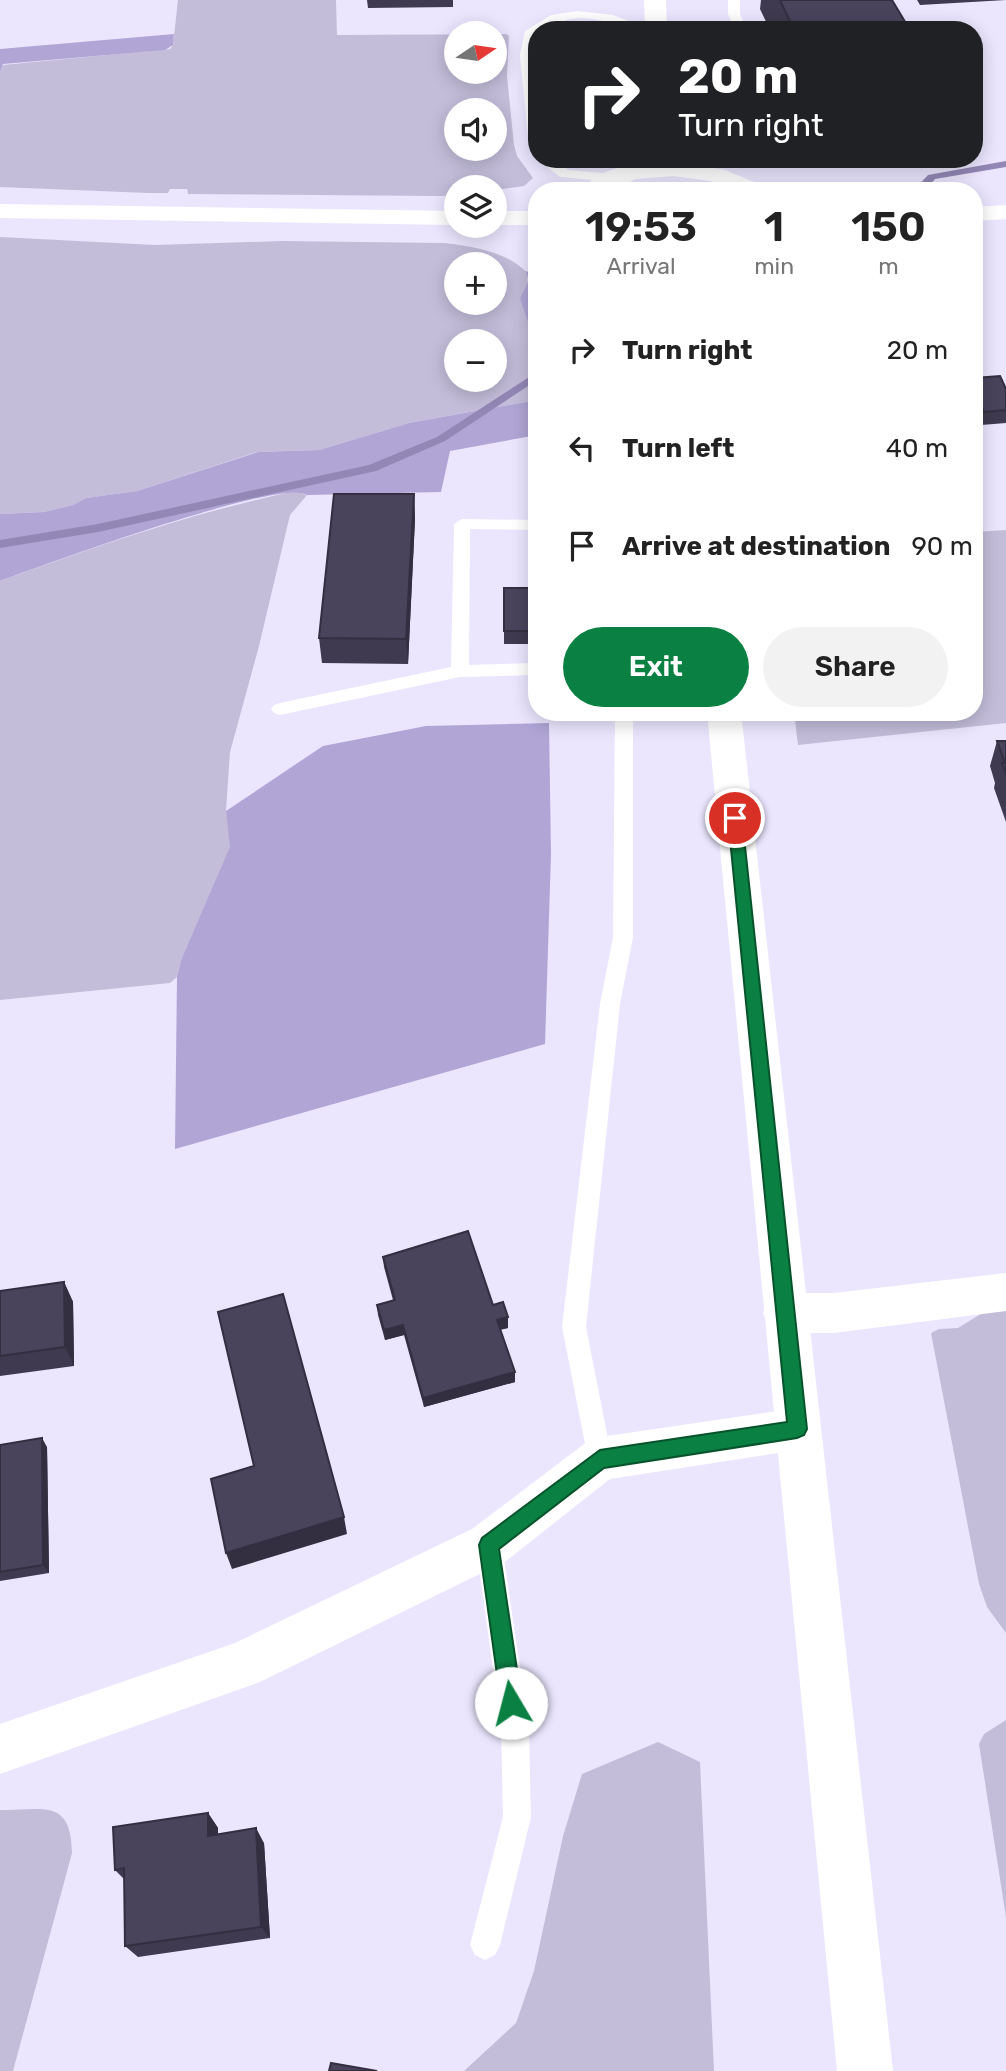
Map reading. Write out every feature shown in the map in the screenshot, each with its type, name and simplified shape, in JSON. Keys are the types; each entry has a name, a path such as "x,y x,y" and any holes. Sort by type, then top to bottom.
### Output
{"main road":[{"path":"655,0 656,21"},
{"path":"608,182 657,168"},
{"path":"690,168 737,182"},
{"path":"0,211 78,215 444,218"},
{"path":"983,213 1006,212"},
{"path":"507,218 528,218"},
{"path":"725,721 865,2071"},
{"path":"785,1313 834,1313 1006,1292"},
{"path":"0,1749 243,1665 489,1545 600,1459 797,1429"}],"lane":[{"path":"734,0 737,21"},
{"path":"550,21 556,18 600,16 622,21"},
{"path":"528,45 528,75"},
{"path":"557,168 565,174 615,178"},
{"path":"460,671 462,524 528,525"},
{"path":"280,709 460,671 528,669"},
{"path":"600,1459 574,1327 610,1004 623,937 624,721"},
{"path":"485,1945 517,1817 515,1729 489,1545"}],"shaded area":[{"path":"178,0 336,0 337,35 444,34 444,84 508,84 514,145 517,156 533,178 524,186 507,188 507,175 444,175 444,196 440,196 188,194 187,189 148,193 0,187 0,73 3,65 170,49 173,45"},
{"path":"174,34 173,45 165,50 3,64 0,73 0,49"},
{"path":"0,237 155,245 282,241 444,243 491,252 444,252 444,315 507,315 507,258 528,274 527,286 520,299 528,323 528,402 409,423 319,450 257,452 137,491 86,498 73,505 44,512 0,514"},
{"path":"528,282 528,323 520,299"},
{"path":"528,402 528,437 450,451 441,492 307,495 289,493 256,498 160,526 0,581 0,514 44,512 73,505 86,498 137,491 258,452 319,450 409,423"},
{"path":"296,491 307,495 290,515 230,752 226,811 231,847 181,960 177,977 170,983 0,1000 0,581 183,519"},
{"path":"1006,530 1006,723 798,745 795,721 983,721 983,531"},
{"path":"549,723 551,854 545,1044 175,1149 177,977 181,960 230,847 226,811 323,746 426,726"},
{"path":"1006,1309 1006,1633 987,1607 979,1584 931,1333 939,1329 958,1328 984,1312"},
{"path":"1006,1720 1006,1917 979,1744 984,1734"},
{"path":"658,1742 700,1762 714,2071 464,2071 516,2023 534,1971 563,1836 582,1774"},
{"path":"42,1809 60,1815 67,1823 72,1853 13,2071 0,2071 0,1810"}],"building":[{"path":"780,0 892,0 905,21 790,21"},
{"path":"1000,376 1006,389 1006,410 984,412 983,377"},
{"path":"334,494 414,494 406,639 319,638"},
{"path":"504,588 528,588 528,631 504,631"},
{"path":"997,741 1006,741 1006,774 1002,763 1005,763"},
{"path":"468,1231 493,1305 503,1302 508,1317 497,1320 515,1372 423,1398 403,1325 384,1330 377,1305 395,1300 383,1257"},
{"path":"64,1282 65,1347 0,1356 0,1291"},
{"path":"283,1294 344,1517 226,1553 211,1479 254,1466 218,1312"},
{"path":"42,1438 43,1565 0,1572 0,1445"},
{"path":"208,1813 208,1836 256,1828 261,1927 125,1946 124,1868 115,1870 113,1827"},
{"path":"331,2063 377,2071 329,2071"}],"waterway":[{"path":"927,182 932,177 1006,164"},
{"path":"0,544 98,528 372,468 441,439 528,381"}],"route":[{"path":"511,1703 489,1545 600,1459 797,1429 735,818"}]}
